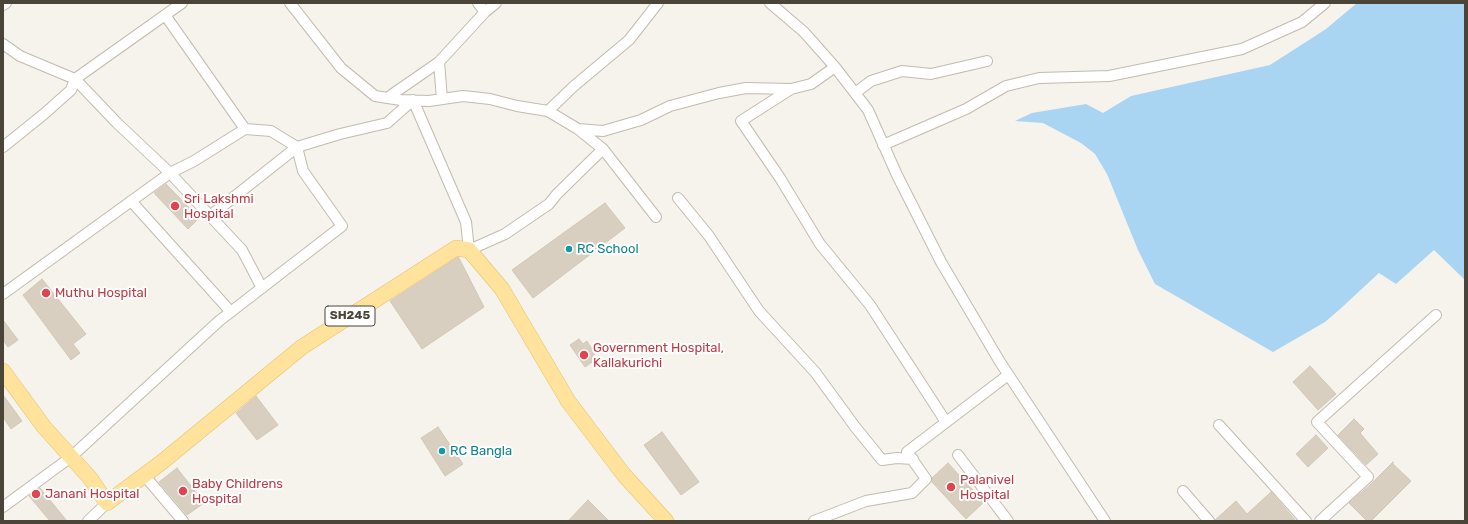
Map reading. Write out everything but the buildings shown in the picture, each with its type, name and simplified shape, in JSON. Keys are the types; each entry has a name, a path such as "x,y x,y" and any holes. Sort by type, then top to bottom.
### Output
{"main road":[{"name":"SH245","path":"107,503 162,462 302,347 456,248 469,250"},
{"path":"469,250 502,289 568,401 624,475 666,521"},
{"path":"3,371 44,428 90,478 107,503"}],"street":[{"path":"3,147 71,90 75,79 182,3"},
{"path":"290,3 341,68 375,96 429,101 463,96 490,99 517,106 548,111 578,129 603,149 656,217"},
{"path":"478,3 486,12"},
{"path":"387,98 439,62 496,3"},
{"path":"548,111 574,86 629,40 658,3"},
{"path":"770,3 804,32 835,67 868,110 897,175 941,262 1008,374 1105,521"},
{"path":"883,145 966,109 1006,86 1039,78 1109,76 1242,49 1302,22 1325,3"},
{"path":"165,15 244,129"},
{"path":"3,44 20,56 75,79 117,123 170,173 242,250 262,288"},
{"path":"855,93 871,81 902,71 932,74 987,61"},
{"path":"439,62 442,99"},
{"path":"578,129 603,131 641,120 670,106 719,93 746,88 791,88 811,84 835,67"},
{"path":"791,88 741,121 780,178 820,244 870,305 946,422"},
{"path":"210,216 297,147 340,134 387,123 413,100"},
{"path":"413,100 466,222 469,250 505,234 549,204 557,194 603,149"},
{"path":"3,294 170,173 194,161 244,129 271,131 297,147 303,171 342,226 219,321 70,457 3,507"},
{"path":"678,198 709,236 759,311 815,372 882,460 897,458 912,459"},
{"path":"131,201 231,312"},
{"path":"1320,521 1368,476 1317,422 1436,315"},
{"path":"814,521 866,500 912,493 926,479 907,452 1008,374"},
{"path":"1219,425 1306,521"},
{"path":"958,455 1008,521"},
{"path":"144,475 183,521"},
{"path":"1184,491 1209,521"},
{"path":"88,521 107,503"}],"water":[{"path":"1357,3 1465,3 1465,280 1434,250 1396,284 1379,273 1325,322 1273,352 1155,284 1138,250 1107,174 1095,154 1081,143 1043,123 1015,121 1032,113 1086,104 1103,113 1131,96 1270,65 1326,29"}],"place":[{"name":"Sri Lakshmi Hospital","path":"175,206"},
{"name":"RC School","path":"569,249"},
{"name":"Muthu Hospital","path":"46,293"},
{"name":"Government Hospital, Kallakurichi","path":"584,355"},
{"name":"RC Bangla","path":"442,451"},
{"name":"Palanivel Hospital","path":"951,487"},
{"name":"Baby Childrens Hospital","path":"183,491"},
{"name":"Janani Hospital","path":"36,494"}]}
